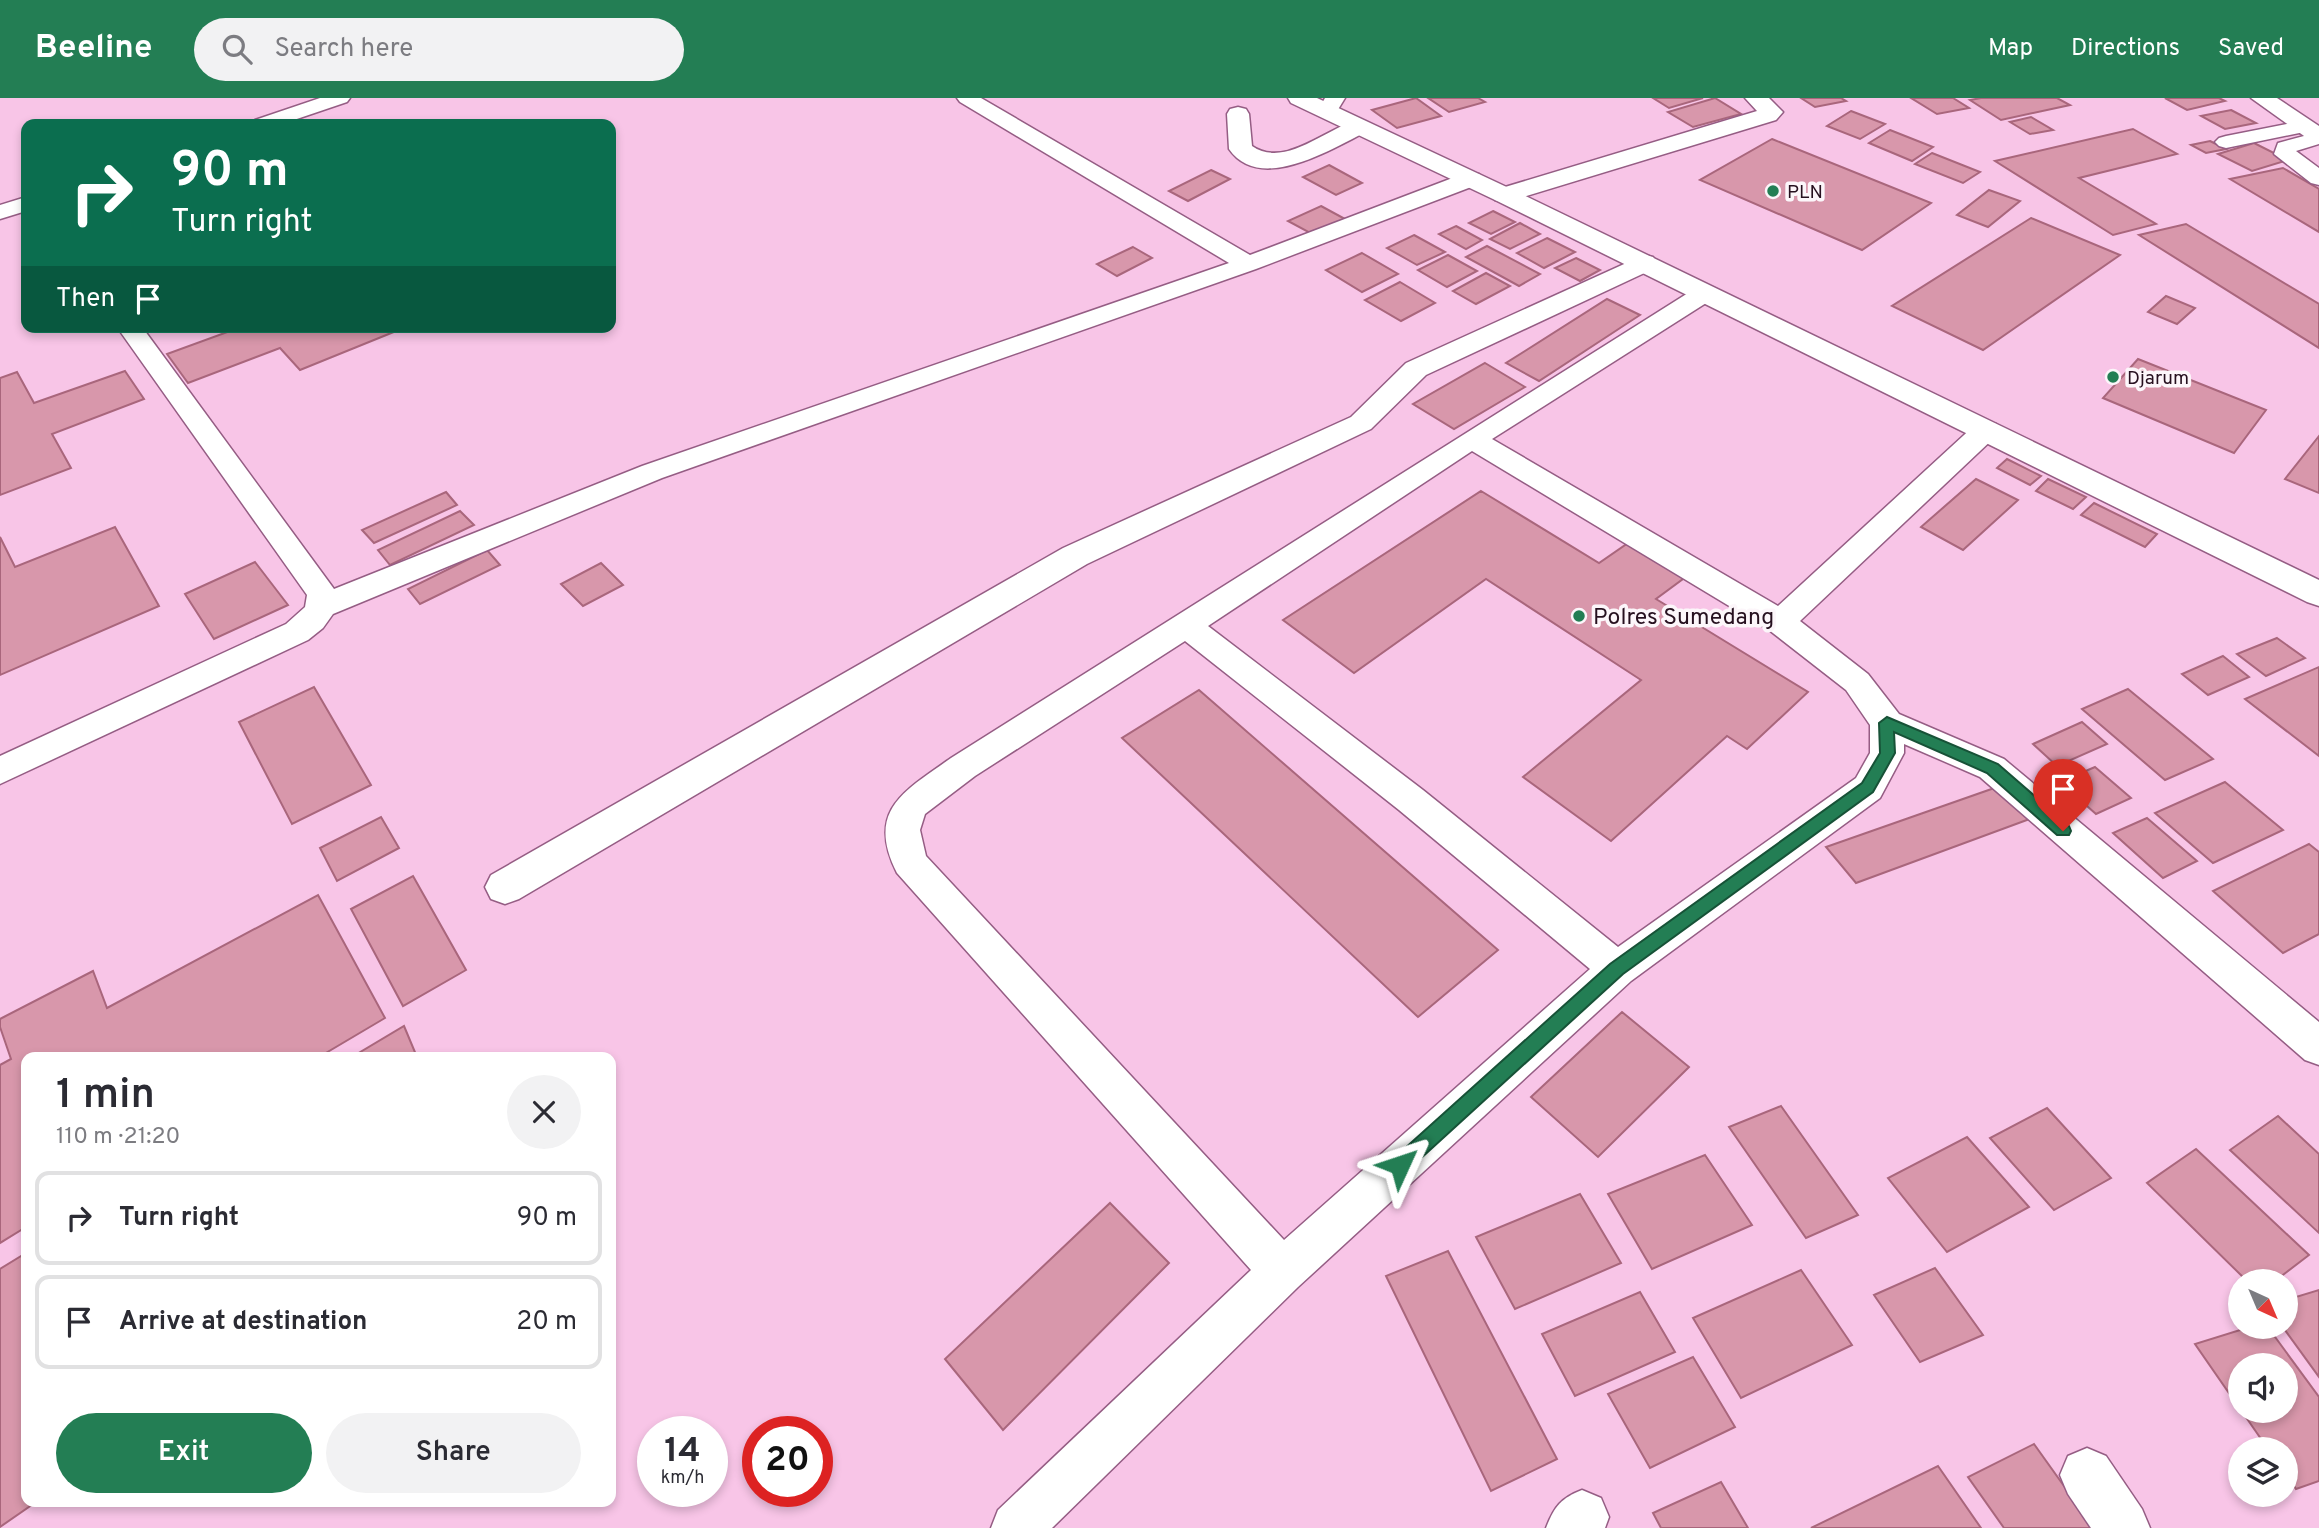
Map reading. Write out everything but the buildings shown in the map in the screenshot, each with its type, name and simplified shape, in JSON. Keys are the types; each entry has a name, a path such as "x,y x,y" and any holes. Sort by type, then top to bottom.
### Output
{"main road":[{"path":"1299,98 1331,105 1359,127 1644,263 2319,594"},
{"path":"1504,195 1768,115 1772,111 1756,98"},
{"path":"2262,98 2313,134"},
{"path":"1238,114 1241,149 1255,159 1286,161 1359,127"},
{"path":"505,887 1075,556 1361,424 1416,369 1644,263"},
{"path":"2087,1475 2123,1528"}],"lane":[{"path":"277,119 340,98"},
{"path":"967,98 1248,264"},
{"path":"2226,142 2313,134"},
{"path":"2313,134 2285,147 2285,154 2319,178"},
{"path":"0,771 297,632 316,617 323,606 652,472 1248,264 1471,180"},
{"path":"0,212 21,206"},
{"path":"1282,1271 910,863 902,830 911,806 963,767 1704,293"},
{"path":"133,333 322,594 323,606"},
{"path":"1780,622 1986,430"},
{"path":"1472,439 1780,622 1857,682 1887,723 1992,768 2319,1047"},
{"path":"1186,625 1411,800 1617,969"},
{"path":"1016,1528 1282,1271 1617,969 1868,788 1887,753 1887,723"}],"place":[{"name":"PLN","path":"1773,191"},
{"name":"Djarum","path":"2113,377"},
{"name":"Polres Sumedang","path":"1579,616"}],"route":[{"path":"1400,1165 1617,969 1868,788 1887,753 1887,723 1992,768 2063,831"}]}
